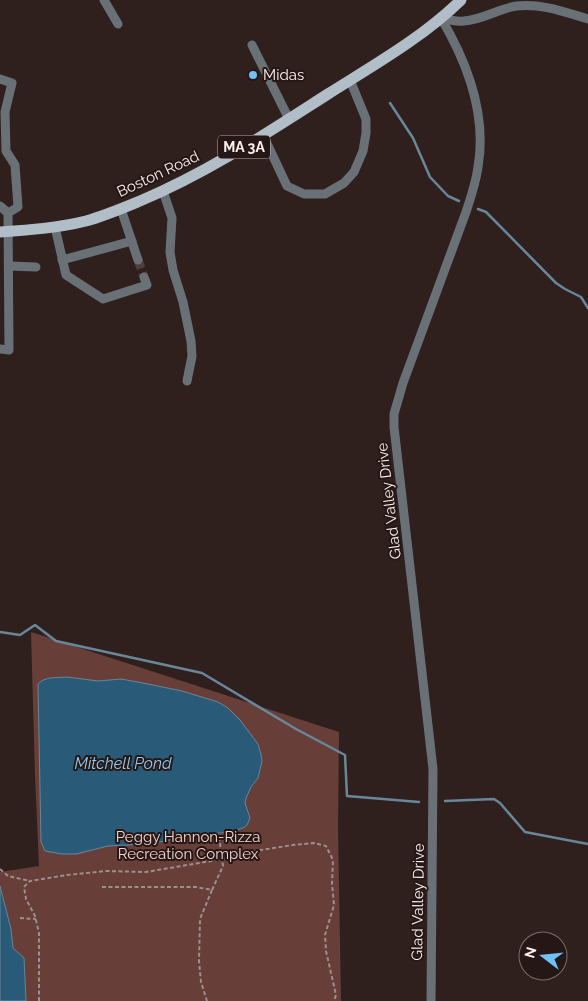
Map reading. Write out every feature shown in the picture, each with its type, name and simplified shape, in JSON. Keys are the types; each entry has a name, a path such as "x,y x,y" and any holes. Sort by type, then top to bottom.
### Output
{"main road":[{"name":"Boston Road","path":"4,232 55,227 88,220 121,209 192,177 289,119 401,47 441,18 461,0"}],"street":[{"path":"104,0 118,24"},
{"path":"441,18 473,20 529,3 588,19"},
{"name":"Glad Valley Drive","path":"431,1001 433,769 394,414 403,383 466,212 479,166 480,125 472,86 453,38 441,18"},
{"path":"252,45 289,119"},
{"path":"0,79 12,83 5,112 6,151 15,165 18,207 8,213 4,232 8,266 9,350 0,349"},
{"path":"263,135 287,186 304,194 325,194 344,183 354,172 363,151 366,133 366,119 350,80"},
{"path":"163,191 172,218 170,252 173,270 183,302 191,341 192,356 187,381"},
{"path":"0,206 8,213"},
{"path":"121,209 138,260"},
{"path":"55,227 66,275 103,299 147,285 144,277"},
{"path":"62,260 132,242"},
{"path":"8,266 36,267"}],"path":[{"path":"207,1001 201,982 199,961 200,919 223,866 219,836"},
{"path":"0,868 8,876 30,881 106,871 146,872 293,845 314,843 326,846 333,860 332,884 334,905 324,935 336,995 334,1001"},
{"path":"30,881 24,887 26,899 36,919 39,933 39,1001"},
{"path":"102,887 196,887 212,890"},
{"path":"20,918 36,919"}],"green space":[{"name":"Peggy Hannon-Rizza Recreation Complex","path":"31,632 339,732 338,829 341,1001 26,1001 24,959 13,948 11,929 0,886 0,872 39,866"}],"water":[{"name":"Mitchell Pond","path":"67,677 98,681 121,679 143,683 182,691 218,702 228,708 240,720 258,744 262,761 258,778 246,798 245,803 250,818 247,825 232,832 197,835 148,844 108,846 76,854 45,851 41,842 38,684 48,679"},
{"path":"0,886 11,929 13,948 24,958 26,1001 0,1001"}],"waterway":[{"path":"390,103 413,138 430,177 448,196 459,201"},
{"path":"478,209 486,212 556,283 581,297 588,308"},
{"path":"0,632 20,635 35,625 56,641 202,673 296,729 345,755 347,796 419,802"},
{"path":"445,801 494,799 500,803 525,832 588,844"}],"tunnel":[{"path":"138,260 144,277"}],"place":[{"name":"Midas","path":"253,75"}]}
